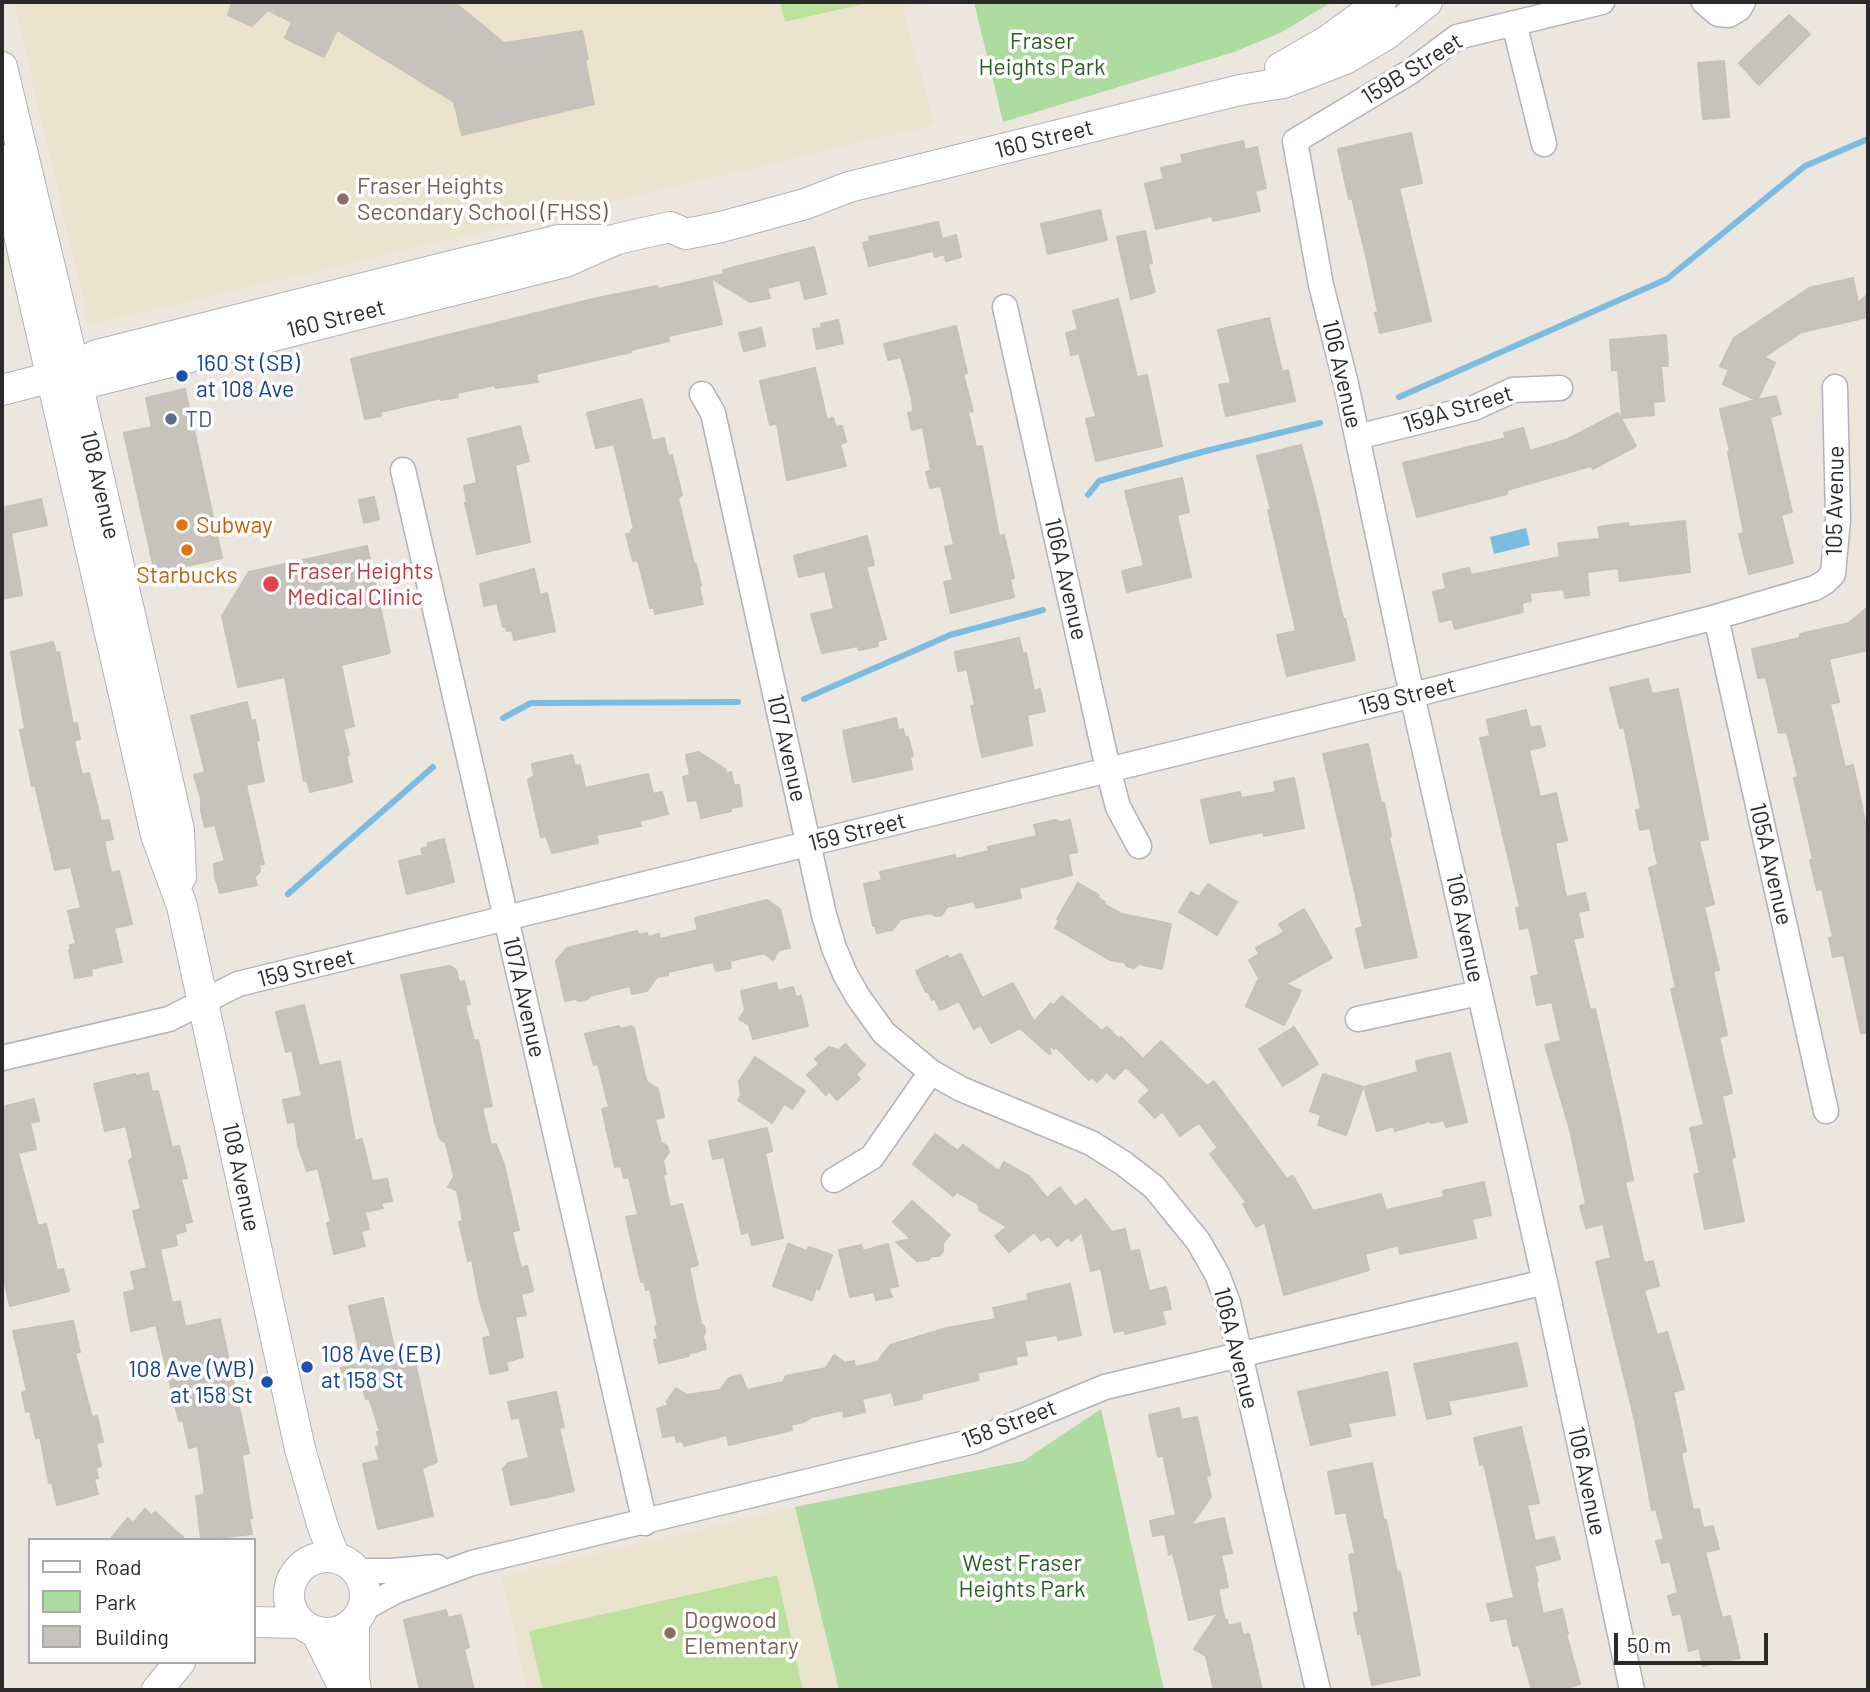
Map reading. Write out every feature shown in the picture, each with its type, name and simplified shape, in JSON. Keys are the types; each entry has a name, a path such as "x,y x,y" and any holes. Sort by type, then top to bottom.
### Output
{"street":[{"name":"160 Street","path":"1240,90 1307,54 1381,2"},
{"name":"160 Street","path":"67,374 95,381 565,262 617,239 670,227 686,234 721,227 805,204 849,187 1240,90 1283,83 1345,59 1387,34 1427,2"},
{"name":"159B Street","path":"1299,165 1295,141 1410,72 1457,37 1602,2"},
{"path":"1704,2 1718,14 1729,15 1739,9 1743,2"},
{"path":"1514,23 1544,144"},
{"name":"108 Avenue","path":"2,67 67,374 156,835 182,905 300,1450 323,1527 346,1564"},
{"name":"108 Avenue","path":"2,160 67,374"},
{"name":"106 Avenue","path":"1299,165 1321,285 1346,384 1545,1282 1632,1690"},
{"name":"160 Street","path":"2,390 67,374 97,355 455,264 559,240 617,239"},
{"path":"308,326 324,309 419,286 455,264"},
{"name":"106A Avenue","path":"1005,307 1108,769 1118,807 1139,846"},
{"name":"105 Avenue","path":"1716,617 1815,588 1833,573 1838,519 1835,387"},
{"name":"159A Street","path":"1357,437 1474,408 1513,390 1560,388"},
{"name":"107 Avenue","path":"702,394 713,413 824,915 845,974 858,997 884,1033 931,1072"},
{"name":"107A Avenue","path":"403,470 645,1523"},
{"name":"159 Street","path":"2,1058 169,1019 238,984 809,845 1716,617"},
{"name":"105A Avenue","path":"1716,617 1826,1111"},
{"path":"1359,1019 1479,993"},
{"path":"834,1181 872,1157 931,1072"},
{"name":"106A Avenue","path":"931,1072 961,1089 1091,1143 1123,1163 1154,1187 1198,1241 1217,1274 1227,1303 1318,1690"},
{"name":"158 Street","path":"359,1616 396,1591 472,1563 974,1441 1105,1387 1545,1282"},
{"name":"108 Avenue","path":"297,1575 306,1531 300,1450"},
{"path":"256,1604 324,1557 346,1564 365,1589 359,1616 354,1679 356,1690"},
{"name":"158 Street","path":"346,1564 391,1571 472,1563"},
{"path":"297,1575 290,1605 308,1627 345,1690"},
{"path":"256,1622 308,1627 337,1633 359,1616"},
{"path":"157,1690 178,1664"}],"shaded area":[{"name":"Fraser Heights Secondary School (FHSS)","path":"14,2 934,2 903,9 935,125 89,325"},
{"name":"Dogwood Elementary","path":"795,1507 839,1690 527,1690 502,1576"}],"green space":[{"path":"780,2 871,2 785,22"},
{"name":"Fraser Heights Park","path":"974,2 1332,2 1280,33 1234,52 1003,122"},
{"name":"West Fraser Heights Park","path":"1101,1409 1164,1690 839,1690 795,1507 1023,1461"},
{"path":"777,1575 803,1690 543,1690 529,1631"}],"water":[{"path":"1526,528 1530,545 1494,554 1490,537"}],"building":[{"path":"232,2 454,2 504,43 582,31 594,104 462,135 454,102 337,30 324,57 285,38 292,22 268,10 252,26 228,15"},
{"path":"1789,15 1810,34 1759,85 1739,63"},
{"path":"1724,61 1729,117 1703,119 1698,63"},
{"path":"1411,133 1422,183 1399,188 1431,321 1380,333 1366,256 1338,149"},
{"path":"1243,141 1245,150 1257,147 1266,188 1255,191 1260,211 1213,221 1212,216 1156,229 1145,184 1164,179 1161,168 1183,163 1181,155"},
{"path":"1100,210 1107,240 1048,254 1041,224"},
{"path":"938,222 942,239 956,235 961,257 946,261 944,254 935,257 933,251 869,266 863,243 870,241 869,237"},
{"path":"1145,231 1152,263 1148,264 1155,292 1131,299 1117,237"},
{"path":"814,247 826,294 805,299 800,280 767,288 770,298 750,302 711,278 722,324 668,336 669,341 631,352 536,374 538,382 496,388 495,385 457,393 458,397 441,398 380,412 381,416 365,419 351,359 593,299 657,286 658,289 724,274 723,270"},
{"path":"1853,278 1858,303 1868,294 1868,317 1802,332 1764,357 1775,363 1757,400 1776,396 1781,414 1770,417 1792,512 1781,515 1793,563 1749,574 1739,534 1744,533 1720,409 1756,400 1723,384 1729,370 1720,366 1734,338 1809,288"},
{"path":"1118,299 1137,377 1147,375 1162,446 1096,461 1086,419 1096,417 1079,353 1071,355 1066,333 1078,330 1073,311"},
{"path":"1269,318 1282,372 1288,370 1295,401 1226,416 1219,385 1231,383 1218,330"},
{"path":"838,320 843,343 817,349 813,329 822,328 821,324"},
{"path":"956,326 967,373 963,374 973,411 968,412 976,447 982,446 999,536 1004,535 1014,578 1010,579 1014,597 951,613 944,582 953,580 945,547 954,545 941,486 930,488 926,472 931,471 923,427 912,430 908,413 913,412 912,399 901,357 888,360 884,344"},
{"path":"761,328 765,346 744,351 739,333"},
{"path":"1666,335 1668,366 1661,366 1664,401 1653,402 1654,415 1622,418 1618,370 1612,370 1610,340"},
{"path":"815,368 827,420 833,418 836,427 842,426 846,442 840,444 846,466 787,480 777,423 770,425 760,381"},
{"path":"185,389 222,558 155,573 124,433 152,427 146,398"},
{"path":"642,399 652,441 664,438 668,456 672,455 682,495 678,498 696,564 703,604 655,614 654,608 650,608 638,560 633,561 626,534 632,534 631,530 634,529 614,444 596,448 587,413"},
{"path":"1618,413 1636,446 1593,469 1591,466 1507,490 1507,494 1417,517 1403,463 1506,438 1504,433 1523,428 1530,451 1568,439"},
{"path":"520,426 529,461 515,465 530,542 477,554 465,503 464,486 477,483 468,439"},
{"path":"1301,445 1355,660 1287,676 1277,635 1296,631 1257,456"},
{"path":"1182,478 1189,512 1177,515 1191,577 1127,592 1122,571 1144,566 1125,491"},
{"path":"374,497 379,519 364,523 359,500"},
{"path":"41,499 47,525 11,533 22,595 2,599 2,508"},
{"path":"1685,521 1690,572 1620,581 1618,568 1587,572 1589,595 1565,598 1564,589 1530,593 1531,601 1522,603 1523,612 1455,629 1452,619 1440,622 1433,592 1446,589 1443,574 1469,568 1471,575 1560,557 1558,543 1600,539 1598,527 1628,523 1629,527"},
{"path":"867,536 874,565 866,567 886,639 877,641 878,646 859,650 858,646 822,653 811,614 834,609 825,571 799,577 794,556"},
{"path":"367,546 390,653 341,665 354,726 343,729 352,782 310,792 307,780 304,781 285,677 238,687 222,616 249,572"},
{"path":"534,569 540,595 547,593 555,631 514,640 512,630 507,631 506,626 503,627 497,603 484,606 480,584"},
{"path":"1868,607 1868,650 1829,659 1839,702 1830,704 1845,767 1853,765 1868,835 1868,1033 1861,1033 1844,955 1833,957 1829,938 1833,937 1822,889 1817,890 1810,860 1813,859 1794,778 1798,777 1787,732 1779,733 1766,677 1758,678 1752,649 1849,623"},
{"path":"1019,638 1023,654 1026,653 1034,691 1040,689 1045,711 1027,715 1032,745 982,757 971,706 975,705 967,669 958,671 955,652"},
{"path":"53,642 56,653 59,652 73,724 77,723 80,739 74,741 82,775 89,773 101,821 109,820 113,839 104,841 111,873 119,871 132,924 114,928 122,962 91,969 92,975 75,978 69,950 70,945 76,944 68,911 81,908 71,867 55,870 35,785 32,786 20,730 25,729 11,652"},
{"path":"1648,679 1652,694 1678,689 1708,839 1699,841 1714,904 1704,907 1719,970 1713,971 1727,1035 1719,1037 1732,1093 1722,1096 1735,1157 1731,1158 1744,1221 1705,1229 1694,1175 1700,1173 1690,1128 1704,1125 1671,989 1676,988 1649,868 1658,865 1650,828 1640,830 1636,810 1641,809 1624,727 1620,728 1610,688"},
{"path":"247,702 251,721 255,720 264,781 246,785 264,864 259,865 260,871 254,876 257,885 220,893 214,864 225,861 215,825 205,827 201,811 201,799 194,775 205,772 191,716"},
{"path":"1526,710 1530,728 1540,726 1545,746 1529,750 1540,797 1556,793 1567,840 1555,843 1566,897 1585,893 1589,910 1578,912 1583,937 1573,939 1590,1010 1595,1009 1620,1117 1633,1180 1625,1182 1644,1263 1653,1261 1659,1286 1644,1290 1657,1335 1667,1332 1684,1389 1673,1392 1686,1451 1681,1453 1693,1510 1699,1509 1703,1528 1713,1526 1719,1549 1705,1552 1722,1618 1730,1616 1740,1658 1703,1666 1699,1648 1689,1651 1681,1613 1673,1615 1668,1596 1678,1593 1670,1561 1662,1563 1656,1541 1664,1539 1656,1509 1652,1510 1635,1421 1596,1262 1611,1258 1603,1224 1586,1228 1580,1206 1586,1204 1570,1130 1545,1045 1561,1041 1552,1002 1537,1005 1531,977 1539,975 1529,927 1520,929 1516,908 1520,907 1480,738 1490,736 1487,720"},
{"path":"896,718 898,730 903,729 905,737 908,737 913,756 910,757 912,769 853,782 843,731"},
{"path":"1368,744 1381,803 1384,803 1391,836 1389,837 1417,957 1365,968 1356,929 1363,927 1323,754"},
{"path":"699,752 725,769 726,774 731,772 734,786 739,785 742,806 701,818 697,800 688,801 683,777 690,775 686,755"},
{"path":"572,755 575,766 580,765 585,788 648,774 653,794 662,792 668,814 639,821 641,826 596,835 598,843 552,853 546,836 541,837 528,780 534,776 532,764"},
{"path":"1294,778 1304,828 1264,836 1263,832 1210,843 1201,800 1240,792 1241,798 1276,792 1274,782"},
{"path":"1070,820 1077,852 1068,854 1072,875 1019,888 1021,898 976,908 974,901 947,907 942,915 935,916 930,913 901,919 892,930 877,933 864,884 882,880 880,872 955,855 956,859 989,851 988,847 1037,836 1034,825"},
{"path":"444,839 454,882 407,894 399,861 423,855 421,849 428,847 428,843"},
{"path":"1078,883 1099,895 1097,897 1105,902 1104,904 1122,914 1171,924 1162,969 1139,964 1134,968 1124,962 1110,960 1055,928 1059,921 1057,919"},
{"path":"1208,884 1237,902 1217,935 1179,912 1191,892 1199,897"},
{"path":"767,900 780,909 790,948 779,950 773,960 764,953 730,961 731,968 716,971 713,962 668,972 668,975 657,977 647,991 632,994 630,986 580,1001 565,1001 556,961 567,948 637,931 638,935 647,933 648,937 659,934 660,939 698,930 695,918"},
{"path":"1304,909 1332,958 1286,984 1301,991 1284,1025 1246,1006 1259,978 1249,960 1259,954 1256,948 1284,932 1279,924"},
{"path":"961,954 982,998 1013,983 1034,1022 1051,1003 1053,1006 1062,996 1102,1031 1107,1027 1119,1039 1121,1037 1143,1059 1161,1041 1207,1086 1214,1081 1287,1179 1293,1176 1313,1211 1381,1194 1386,1210 1444,1197 1443,1191 1484,1182 1491,1215 1472,1219 1476,1238 1400,1254 1399,1245 1365,1254 1369,1270 1284,1295 1265,1222 1256,1227 1243,1204 1246,1202 1210,1154 1218,1148 1199,1123 1180,1136 1162,1111 1155,1118 1139,1101 1150,1090 1126,1067 1114,1079 1107,1072 1097,1082 1092,1077 1089,1080 1056,1047 1054,1049 1048,1044 1049,1054 1020,1028 991,1043 981,1025 974,1029 959,1001 940,1010 935,999 932,1000 928,991 926,992 916,971 948,956 949,959"},
{"path":"450,966 456,970 459,982 464,981 470,1004 465,1005 474,1041 478,1040 492,1106 482,1108 491,1145 496,1144 504,1165 519,1230 512,1232 521,1268 527,1266 533,1291 521,1294 526,1315 515,1317 523,1357 506,1362 508,1370 490,1374 483,1338 491,1336 480,1302 472,1260 468,1261 459,1222 463,1221 457,1190 448,1187 454,1177 446,1143 440,1139 435,1123 401,975"},
{"path":"776,983 778,991 793,987 796,997 801,996 808,1026 753,1039 749,1025 739,1019 745,1010 741,991"},
{"path":"304,1005 319,1066 340,1061 355,1141 362,1139 372,1181 387,1179 392,1201 381,1203 383,1208 365,1212 369,1229 361,1231 365,1246 334,1254 327,1223 331,1222 318,1168 307,1171 298,1146 295,1122 288,1123 283,1100 302,1096 292,1050 286,1052 276,1012"},
{"path":"619,1026 620,1029 631,1026 634,1028 647,1082 658,1089 664,1117 655,1119 661,1142 667,1146 669,1152 663,1161 666,1174 663,1175 670,1207 682,1204 698,1265 689,1267 701,1324 704,1326 706,1349 659,1363 654,1340 658,1339 655,1326 658,1326 650,1289 646,1290 644,1281 641,1282 626,1217 638,1215 629,1177 624,1178 621,1166 615,1167 602,1109 609,1107 598,1064 594,1065 585,1034"},
{"path":"1294,1027 1318,1064 1283,1086 1259,1049"},
{"path":"845,1044 865,1065 856,1074 860,1079 837,1100 829,1091 826,1095 807,1075 819,1064 815,1059 829,1047 839,1050"},
{"path":"1450,1053 1467,1122 1446,1127 1444,1120 1430,1121 1395,1131 1394,1126 1377,1131 1364,1087 1418,1072 1416,1061"},
{"path":"755,1057 805,1091 792,1109 784,1104 772,1123 738,1100 741,1095 739,1081"},
{"path":"148,1073 152,1092 158,1091 172,1148 179,1146 187,1178 181,1179 192,1222 184,1224 186,1231 175,1234 177,1245 160,1249 172,1303 180,1301 185,1327 220,1319 249,1453 242,1455 252,1534 201,1538 196,1496 205,1494 198,1446 189,1448 183,1420 179,1421 156,1325 131,1331 124,1293 135,1290 131,1272 147,1268 133,1211 141,1209 129,1161 133,1157 126,1126 105,1131 94,1084"},
{"path":"1323,1074 1363,1087 1346,1135 1318,1125 1321,1115 1310,1111"},
{"path":"34,1099 39,1121 30,1123 36,1149 18,1153 38,1226 46,1224 57,1270 63,1269 69,1291 10,1306 2,1270 2,1107"},
{"path":"767,1128 772,1151 765,1153 783,1238 752,1245 749,1232 742,1234 724,1157 713,1159 709,1141"},
{"path":"935,1134 958,1151 963,1145 999,1171 1004,1162 1029,1176 1047,1198 1060,1187 1075,1207 1086,1199 1112,1232 1125,1229 1130,1252 1139,1250 1149,1291 1166,1287 1171,1309 1162,1311 1165,1324 1125,1334 1125,1330 1114,1332 1101,1268 1091,1271 1082,1232 1071,1241 1068,1237 1057,1246 1049,1236 1041,1241 1034,1232 1009,1252 995,1236 1007,1227 980,1211 978,1204 957,1192 953,1196 913,1164"},
{"path":"912,1201 950,1235 943,1243 943,1251 939,1256 917,1261 896,1242 911,1239 893,1222"},
{"path":"788,1244 807,1251 809,1247 832,1255 819,1290 816,1288 812,1300 773,1286"},
{"path":"888,1244 898,1286 889,1288 892,1297 876,1300 874,1292 850,1297 839,1250 861,1245 863,1251"},
{"path":"1070,1284 1081,1335 1058,1340 1057,1335 1024,1341 1027,1355 1015,1357 1017,1364 977,1373 979,1380 921,1394 922,1399 895,1405 892,1392 862,1399 865,1412 844,1417 843,1410 812,1417 791,1425 792,1430 729,1445 727,1435 684,1446 682,1440 677,1442 675,1435 663,1437 657,1409 668,1405 667,1401 676,1388 687,1395 720,1390 729,1378 741,1375 747,1390 783,1382 786,1376 826,1368 834,1355 845,1363 854,1361 855,1367 877,1362 890,1345 947,1328 996,1319 993,1308 1029,1300 1027,1294"},
{"path":"383,1298 397,1361 414,1357 437,1462 422,1468 433,1516 378,1529 363,1464 379,1460 376,1447 380,1446 377,1432 380,1432 369,1398 366,1399 362,1386 346,1389 341,1368 362,1363 349,1306"},
{"path":"73,1321 80,1352 75,1353 92,1417 97,1416 103,1442 96,1443 101,1466 96,1468 98,1478 94,1479 98,1494 57,1505 52,1482 49,1483 40,1437 36,1438 30,1411 26,1412 22,1393 27,1391 13,1331"},
{"path":"1517,1343 1527,1386 1448,1401 1451,1414 1427,1419 1414,1364"},
{"path":"1387,1372 1395,1415 1348,1423 1351,1436 1311,1445 1298,1392"},
{"path":"556,1392 564,1427 559,1428 574,1491 511,1505 503,1469 508,1463 529,1458 519,1417 512,1419 508,1402"},
{"path":"1179,1408 1181,1420 1197,1417 1210,1475 1206,1476 1211,1497 1191,1525 1224,1518 1232,1553 1221,1555 1228,1587 1218,1589 1225,1621 1227,1620 1228,1626 1240,1623 1243,1635 1249,1634 1262,1690 1214,1690 1206,1656 1194,1649 1218,1613 1189,1620 1176,1565 1172,1552 1169,1555 1165,1534 1153,1536 1150,1521 1176,1515 1163,1455 1158,1457 1149,1415"},
{"path":"1521,1427 1539,1503 1527,1505 1535,1541 1554,1537 1560,1559 1534,1566 1543,1614 1562,1609 1580,1684 1558,1690 1532,1690 1519,1645 1513,1646 1507,1618 1491,1621 1487,1604 1514,1598 1484,1464 1480,1465 1474,1438"},
{"path":"1372,1463 1397,1573 1400,1572 1420,1675 1372,1685 1354,1613 1359,1612 1349,1555 1355,1553 1346,1512 1336,1514 1328,1472"},
{"path":"145,1509 152,1516 155,1512 184,1538 112,1538 128,1518 133,1523"},
{"path":"446,1610 448,1618 461,1615 469,1647 464,1649 474,1690 420,1690 404,1620"}],"waterway":[{"path":"1399,397 1667,279 1805,166 1868,139"},
{"path":"1088,495 1099,481 1320,423"},
{"path":"804,699 950,635 1043,610"},
{"path":"503,718 531,703 738,702"},
{"path":"288,894 433,767"}],"place":[{"name":"Fraser Heights Secondary School (FHSS)","path":"343,199"},
{"name":"160 St (SB) at 108 Ave","path":"182,376"},
{"name":"TD","path":"171,419"},
{"name":"Subway","path":"182,525"},
{"name":"Starbucks","path":"187,550"},
{"name":"Fraser Heights Medical Clinic","path":"271,584"},
{"name":"108 Ave (EB) at 158 St","path":"307,1367"},
{"name":"108 Ave (WB) at 158 St","path":"267,1382"},
{"name":"Dogwood Elementary","path":"670,1633"}]}
